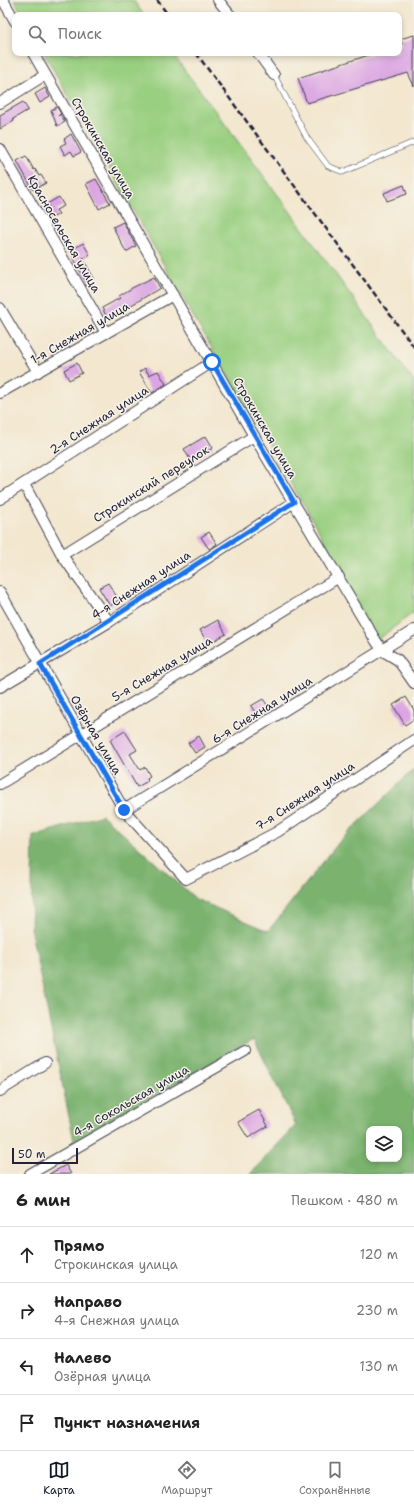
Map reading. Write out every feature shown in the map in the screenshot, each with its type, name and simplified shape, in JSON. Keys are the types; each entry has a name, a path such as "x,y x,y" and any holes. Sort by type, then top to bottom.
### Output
{"street":[{"path":"3,0 12,16"},
{"path":"218,0 228,12"},
{"name":"Строкинская улица","path":"35,56 254,436 383,651 398,660 414,683"},
{"path":"260,56 274,75"},
{"path":"0,103 45,75"},
{"name":"Красносельская улица","path":"0,149 106,333"},
{"name":"1-я Снежная улица","path":"0,393 173,295"},
{"path":"0,308 38,372"},
{"name":"2-я Снежная улица","path":"0,498 212,362"},
{"name":"Строкинский переулок","path":"62,555 254,436"},
{"path":"24,484 62,555 109,622"},
{"name":"4-я Снежная улица","path":"0,687 109,622 294,502"},
{"name":"5-я Снежная улица","path":"0,784 339,576"},
{"name":"Озёрная улица","path":"0,594 124,810 186,879"},
{"name":"6-я Снежная улица","path":"124,810 383,651 414,630"},
{"name":"7-я Снежная улица","path":"186,879 278,832 414,740"},
{"name":"4-я Сокольская улица","path":"30,1174 245,1051"},
{"path":"0,1091 45,1063"}],"lane":[{"path":"274,75 308,138 328,166 343,172 414,142"}],"green space":[{"path":"14,0 133,0 142,12 21,12"},
{"path":"46,56 174,56 289,210 414,382 414,612 376,641 320,533 189,309"},
{"path":"414,769 414,1174 250,1174 296,1125 254,1039 74,1141 31,932 33,836 102,815 196,899 268,931 340,841"}],"building":[{"path":"414,35 414,86 408,73 307,103 298,78 366,56 402,56 402,38"},
{"path":"45,88 50,97 40,103 35,94"},
{"path":"23,102 28,110 13,119 14,121 0,129 0,115"},
{"path":"57,107 65,122 57,126 51,110"},
{"path":"71,134 81,152 74,156 71,151 65,155 60,146 66,143 64,139"},
{"path":"26,156 34,170 35,169 39,176 41,175 46,183 33,190 17,161"},
{"path":"96,179 110,203 99,209 86,184"},
{"path":"404,185 407,194 387,201 384,193"},
{"path":"59,197 64,206 56,210 59,214 50,219 44,208 49,206 47,204"},
{"path":"123,222 136,246 126,252 113,227"},
{"path":"83,243 90,255 83,259 94,278 86,282 70,251"},
{"path":"154,277 160,288 108,319 102,308 120,298 119,296 132,288"},
{"path":"77,363 82,373 69,380 64,370"},
{"path":"145,368 149,375 158,371 166,384 152,393 139,372"},
{"path":"206,436 213,448 191,461 184,449"},
{"path":"209,532 217,544 209,549 201,537"},
{"path":"108,583 119,600 110,606 99,588"},
{"path":"218,620 226,634 208,644 200,630"},
{"path":"406,697 414,710 414,719 405,725 393,705"},
{"path":"263,699 268,706 256,714 251,706"},
{"path":"125,731 137,750 130,754 140,770 145,767 150,776 147,778 148,781 137,787 110,740"},
{"path":"199,736 205,747 195,753 188,743"},
{"path":"259,1110 268,1126 248,1138 238,1122"},
{"path":"66,1165 71,1174 49,1174"}],"railway":[{"path":"157,0 166,12"},
{"path":"198,56 414,347"}],"route":[{"path":"124,810 40,664 109,622 294,502 212,362"}]}
